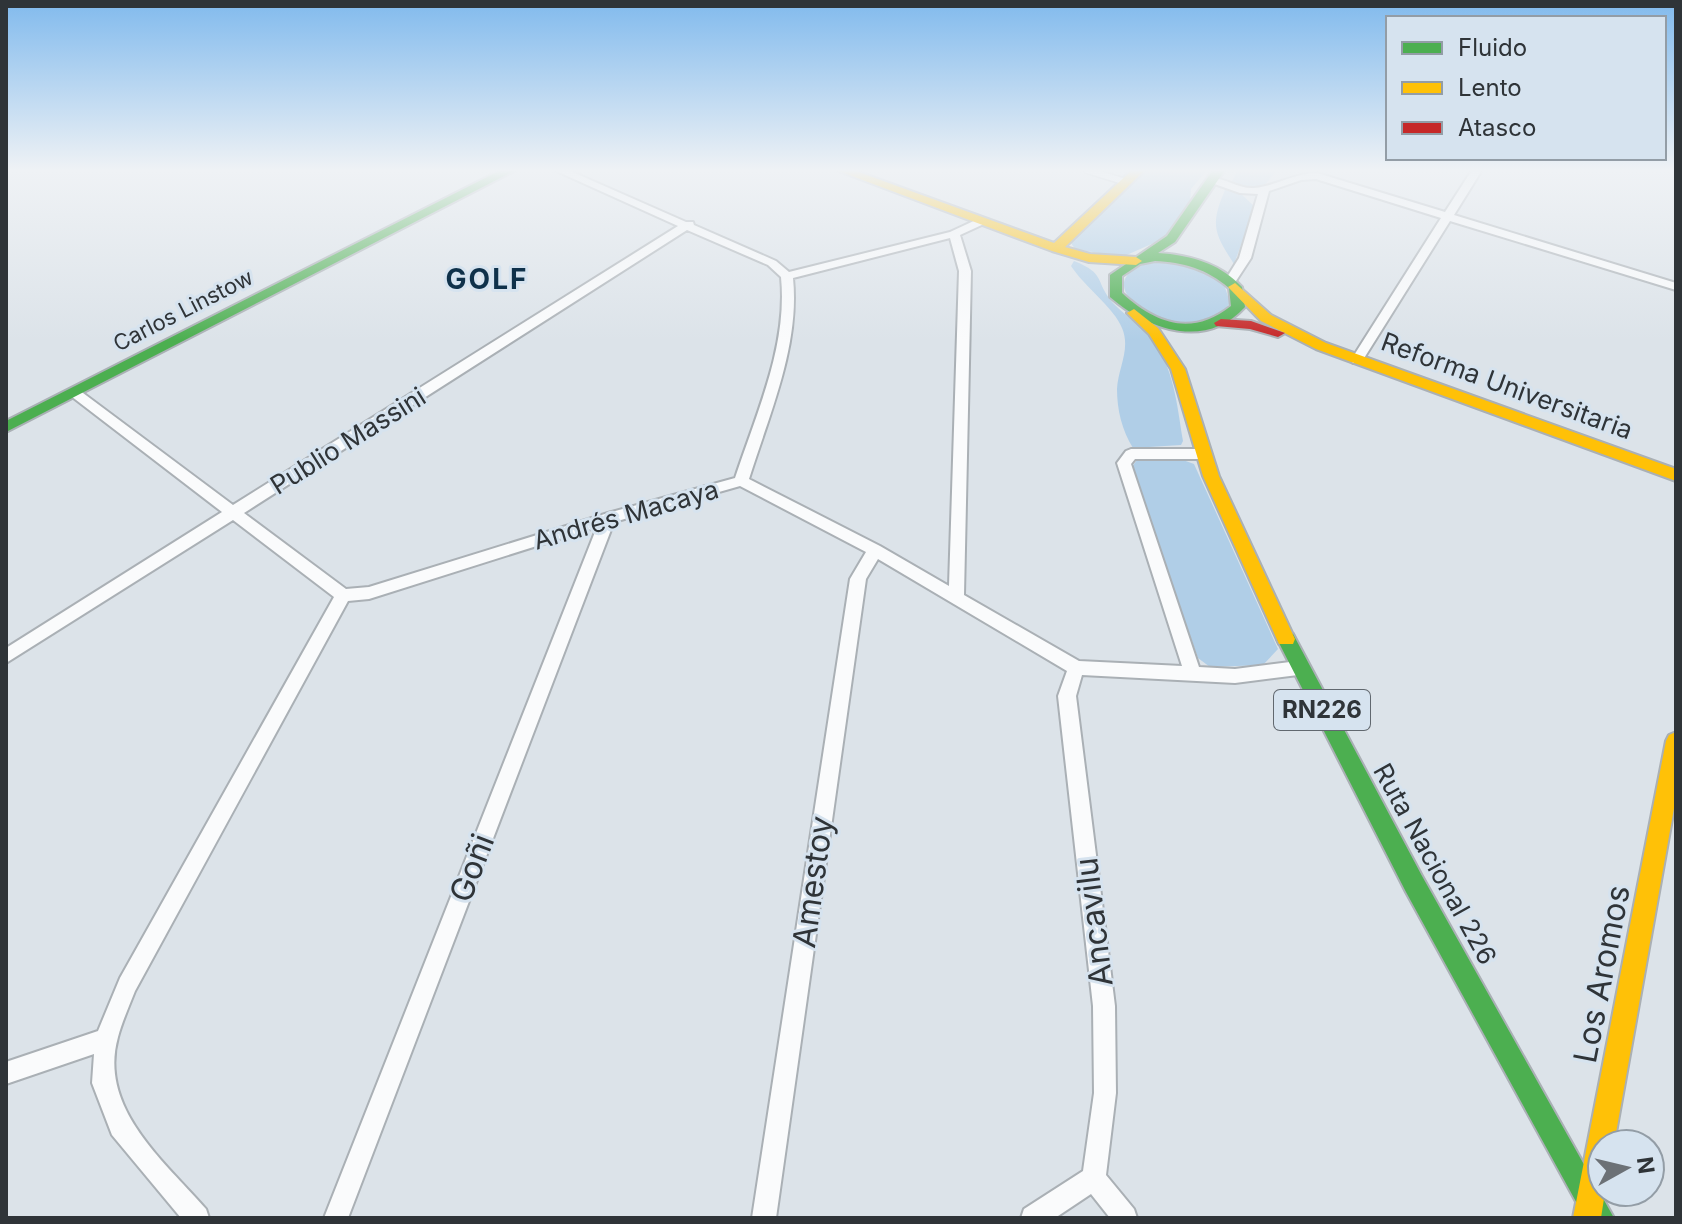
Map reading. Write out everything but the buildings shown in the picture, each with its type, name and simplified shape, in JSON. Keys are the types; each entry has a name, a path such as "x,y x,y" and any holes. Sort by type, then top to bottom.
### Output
{"main road":[{"name":"Carlos Linstow","path":"6,427 398,227"},
{"path":"999,227 1097,259 1186,260 1230,282"},
{"path":"1062,250 1084,227"},
{"path":"1115,294 1116,275 1171,239 1180,227"},
{"path":"1198,227 1201,239 1230,282"},
{"name":"Ruta Nacional 226","path":"1062,250 1096,267 1115,294 1166,338 1177,357 1190,395 1203,454 1298,668 1592,1212"},
{"name":"Ruta Nacional 226","path":"1190,395 1197,348 1217,324 1238,307 1230,282"},
{"name":"Reforma Universitaria","path":"1230,282 1266,318 1321,346"},
{"name":"Ruta Nacional 226","path":"1134,313 1173,326 1217,324"},
{"name":"Reforma Universitaria","path":"1217,324 1251,325 1321,346 1676,475"},
{"name":"Los Aromos","path":"1592,1212 1676,741"}],"street":[{"name":"Publio Massini","path":"6,656 684,227"},
{"path":"696,227 772,263 787,276 791,297 777,365 741,481"},
{"path":"787,276 954,234 969,227"},
{"path":"1230,282 1245,258 1254,227"},
{"path":"1357,360 1442,227"},
{"path":"1485,227 1676,287"},
{"path":"954,234 965,271 956,599"},
{"path":"74,393 343,595 127,985 106,1039 103,1083 120,1127 197,1218"},
{"path":"1193,675 1124,463 1131,454 1203,454"},
{"name":"Andrés Macaya","path":"343,595 369,593 608,518 741,481 875,550 1076,668 1235,676 1298,668"},
{"name":"Goñi","path":"336,1218 608,518"},
{"name":"Amestoy","path":"764,1218 858,579 875,550"},
{"name":"Ancavilu","path":"1076,668 1067,696 1104,1006 1105,1093 1094,1178"},
{"path":"6,1073 106,1039"},
{"path":"1033,1218 1094,1178 1125,1218"}],"shaded area":[{"path":"1084,227 1172,227 1163,239 1122,257 1075,249 1071,243"},
{"path":"1248,227 1234,264 1218,236 1216,228"},
{"path":"1074,261 1096,274 1113,303 1150,336 1158,348 1173,386 1183,441 1181,445 1133,448 1123,427 1117,397 1125,351 1122,328 1113,313 1071,266"},
{"path":"1152,262 1185,264 1224,284 1230,303 1213,318 1192,323 1168,320 1147,312 1131,300 1124,286 1130,273"},
{"path":"1137,460 1183,460 1194,464 1278,649 1263,665 1210,667 1198,658 1131,468"}],"traffic: fast":[{"path":"6,427 398,227"},
{"path":"1142,259 1171,239 1179,227"},
{"path":"1155,257 1188,261 1217,273 1235,287 1238,307 1208,325 1192,328 1175,327 1143,316 1115,294 1116,275 1136,261 1155,257"},
{"path":"1286,639 1414,884 1600,1218"}],"traffic: slow":[{"path":"999,227 1089,258 1136,261"},
{"path":"1056,248 1078,227"},
{"path":"1235,287 1266,318 1321,346 1676,475"},
{"path":"1134,313 1168,350 1178,369 1211,476 1286,639"},
{"path":"1587,1218 1676,741"}],"traffic: jam":[{"path":"1221,323 1251,325 1278,333"}],"district":[{"name":"GOLF","path":"487,279"}]}
